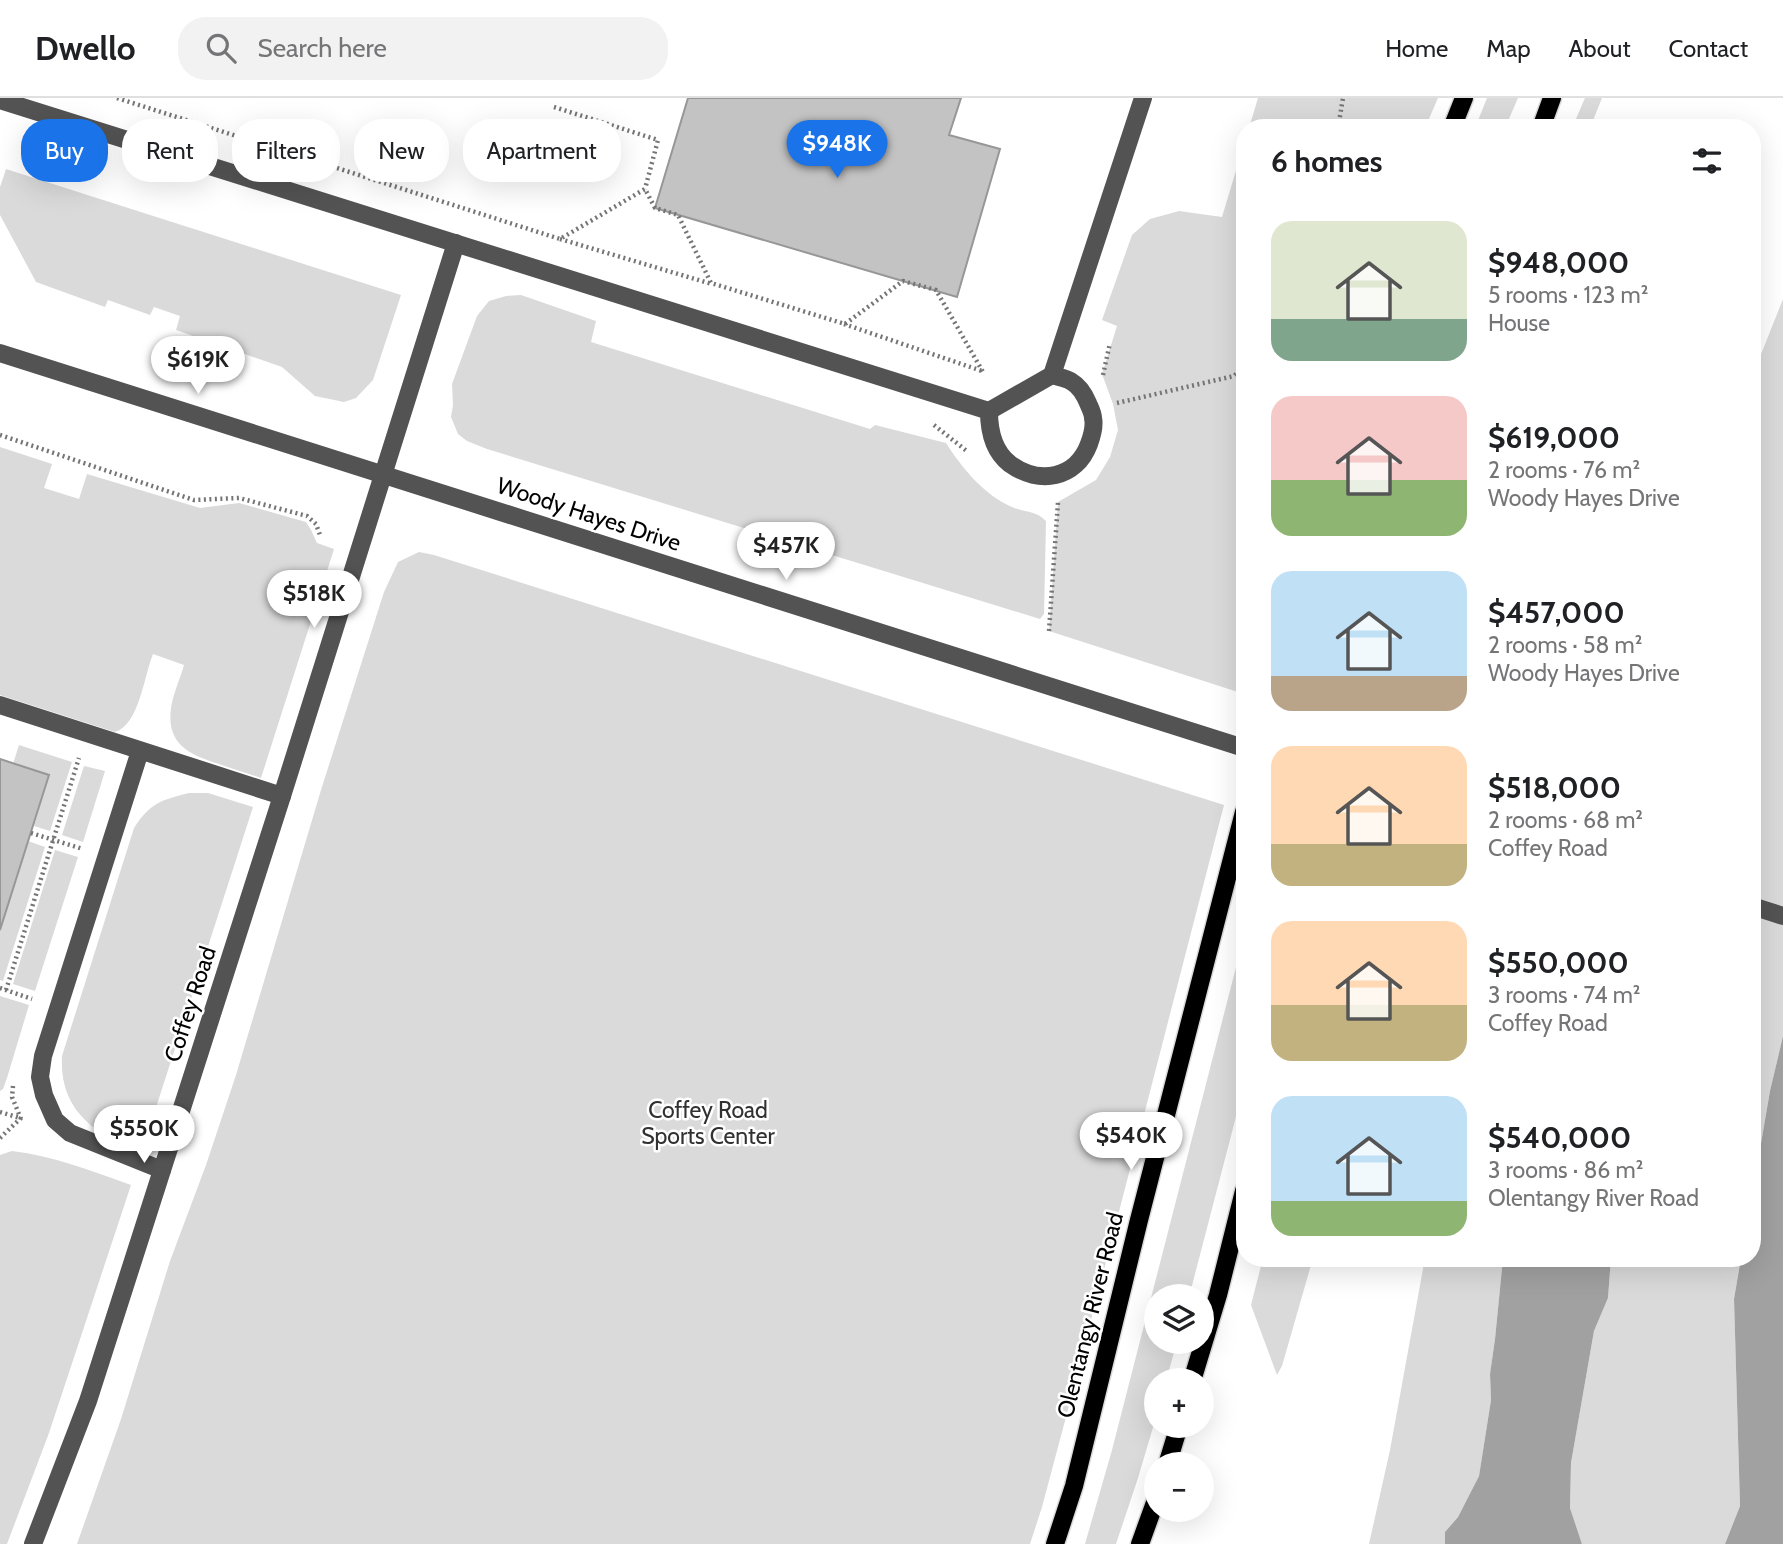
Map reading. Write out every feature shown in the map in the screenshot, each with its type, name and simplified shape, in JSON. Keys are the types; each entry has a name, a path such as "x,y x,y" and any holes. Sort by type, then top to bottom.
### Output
{"main road":[{"path":"1456,119 1464,98"},
{"path":"1544,119 1552,98"},
{"name":"Olentangy River Road","path":"1055,1544 1074,1486 1236,843"},
{"path":"1196,1368 1236,1223"},
{"path":"1140,1544 1148,1522"}],"street":[{"path":"0,100 989,411 1052,375 1143,98"},
{"name":"Coffey Road","path":"33,1544 88,1401 456,243"},
{"name":"Woody Hayes Drive","path":"0,353 1236,745"},
{"path":"989,411 989,430 994,443 1004,459 1019,470 1037,477 1054,476 1071,469 1085,454 1092,436 1094,417 1085,396 1073,382 1052,375"},
{"path":"0,705 282,796"},
{"path":"140,751 43,1056 40,1077 44,1095 55,1119 70,1133 163,1170"},
{"path":"1761,909 1783,916"}],"path":[{"path":"117,98 560,239 845,324 982,372 936,290 904,281 845,324"},
{"path":"1340,119 1343,98"},
{"path":"554,107 657,140 645,189 655,208 678,215 711,284"},
{"path":"560,239 645,189"},
{"path":"1113,404 1236,374"},
{"path":"0,435 194,500 239,498 307,516 316,524 320,535"},
{"path":"1049,631 1058,502"},
{"path":"38,1001 3,989 87,734"},
{"path":"31,833 86,850"},
{"path":"0,1112 21,1118"}],"green space":[{"path":"1258,98 1438,98 1429,119 1252,119"},
{"path":"1487,98 1518,98 1509,119 1479,119"},
{"path":"1585,98 1602,98 1594,119 1576,119"},
{"path":"6,169 21,174 21,182 47,182 401,295 373,380 356,398 344,402 315,396 282,367 176,330 180,316 154,307 150,315 108,300 105,307 36,282 0,215 0,187"},
{"path":"1236,171 1236,691 1049,631 1058,502 1096,480 1110,457 1118,430 1113,404 1102,374 1117,326 1102,320 1132,235 1150,219 1179,211 1222,217"},
{"path":"521,295 596,321 591,342 870,429 875,425 946,443 983,488 1002,502 1038,515 1046,521 1044,614 1040,619 467,441 458,434 451,417 452,384 477,316 489,301"},
{"path":"1783,299 1783,1036 1761,1144 1761,354"},
{"path":"0,447 52,464 44,488 79,499 87,474 200,508 239,503 306,522 317,543 334,549 261,778 199,757 176,740 170,721 172,703 184,665 153,654 135,710 123,728 115,732 0,695"},
{"name":"Coffey Road Sports Center","path":"419,552 1224,805 1066,1417 1030,1544 77,1544 121,1419 170,1261 236,1075 321,790 384,592 398,562"},
{"path":"19,745 72,762 50,831 34,826 49,775 13,764"},
{"path":"84,766 105,771 83,842 62,835"},
{"path":"189,793 208,793 253,807 141,1154 109,1138 83,1118 67,1092 62,1056 134,828 145,813 157,804"},
{"path":"28,841 45,847 3,981 0,980 0,930"},
{"path":"55,850 78,857 35,991 13,984"},
{"path":"1236,967 1236,1117 1192,1284 1155,1284"},
{"path":"0,996 29,1005 7,1078 0,1091"},
{"path":"12,1151 58,1160 131,1185 49,1433 7,1544 0,1544 0,1155"},
{"path":"1261,1267 1310,1267 1282,1366 1277,1375 1251,1305"},
{"path":"1423,1267 1502,1267 1490,1374 1491,1400 1479,1476 1458,1517 1445,1532 1445,1544 1369,1544 1390,1450"},
{"path":"1610,1267 1739,1267 1734,1299 1740,1506 1725,1544 1582,1544 1570,1508 1571,1463 1594,1331 1608,1298"},
{"path":"1144,1325 1144,1354 1174,1354 1170,1368 1144,1368 1144,1438 1150,1438 1116,1544 1085,1544"}],"shaded area":[{"path":"1783,1036 1783,1544 1725,1544 1740,1506 1734,1299 1739,1267 1761,1267 1761,1144"},
{"path":"1502,1267 1610,1267 1608,1298 1594,1331 1571,1463 1570,1508 1582,1544 1445,1544 1445,1532 1458,1517 1479,1476 1491,1400 1490,1374"}],"building":[{"path":"688,98 961,98 949,135 1000,149 957,297 655,208"},
{"path":"0,759 49,775 0,930"}]}
